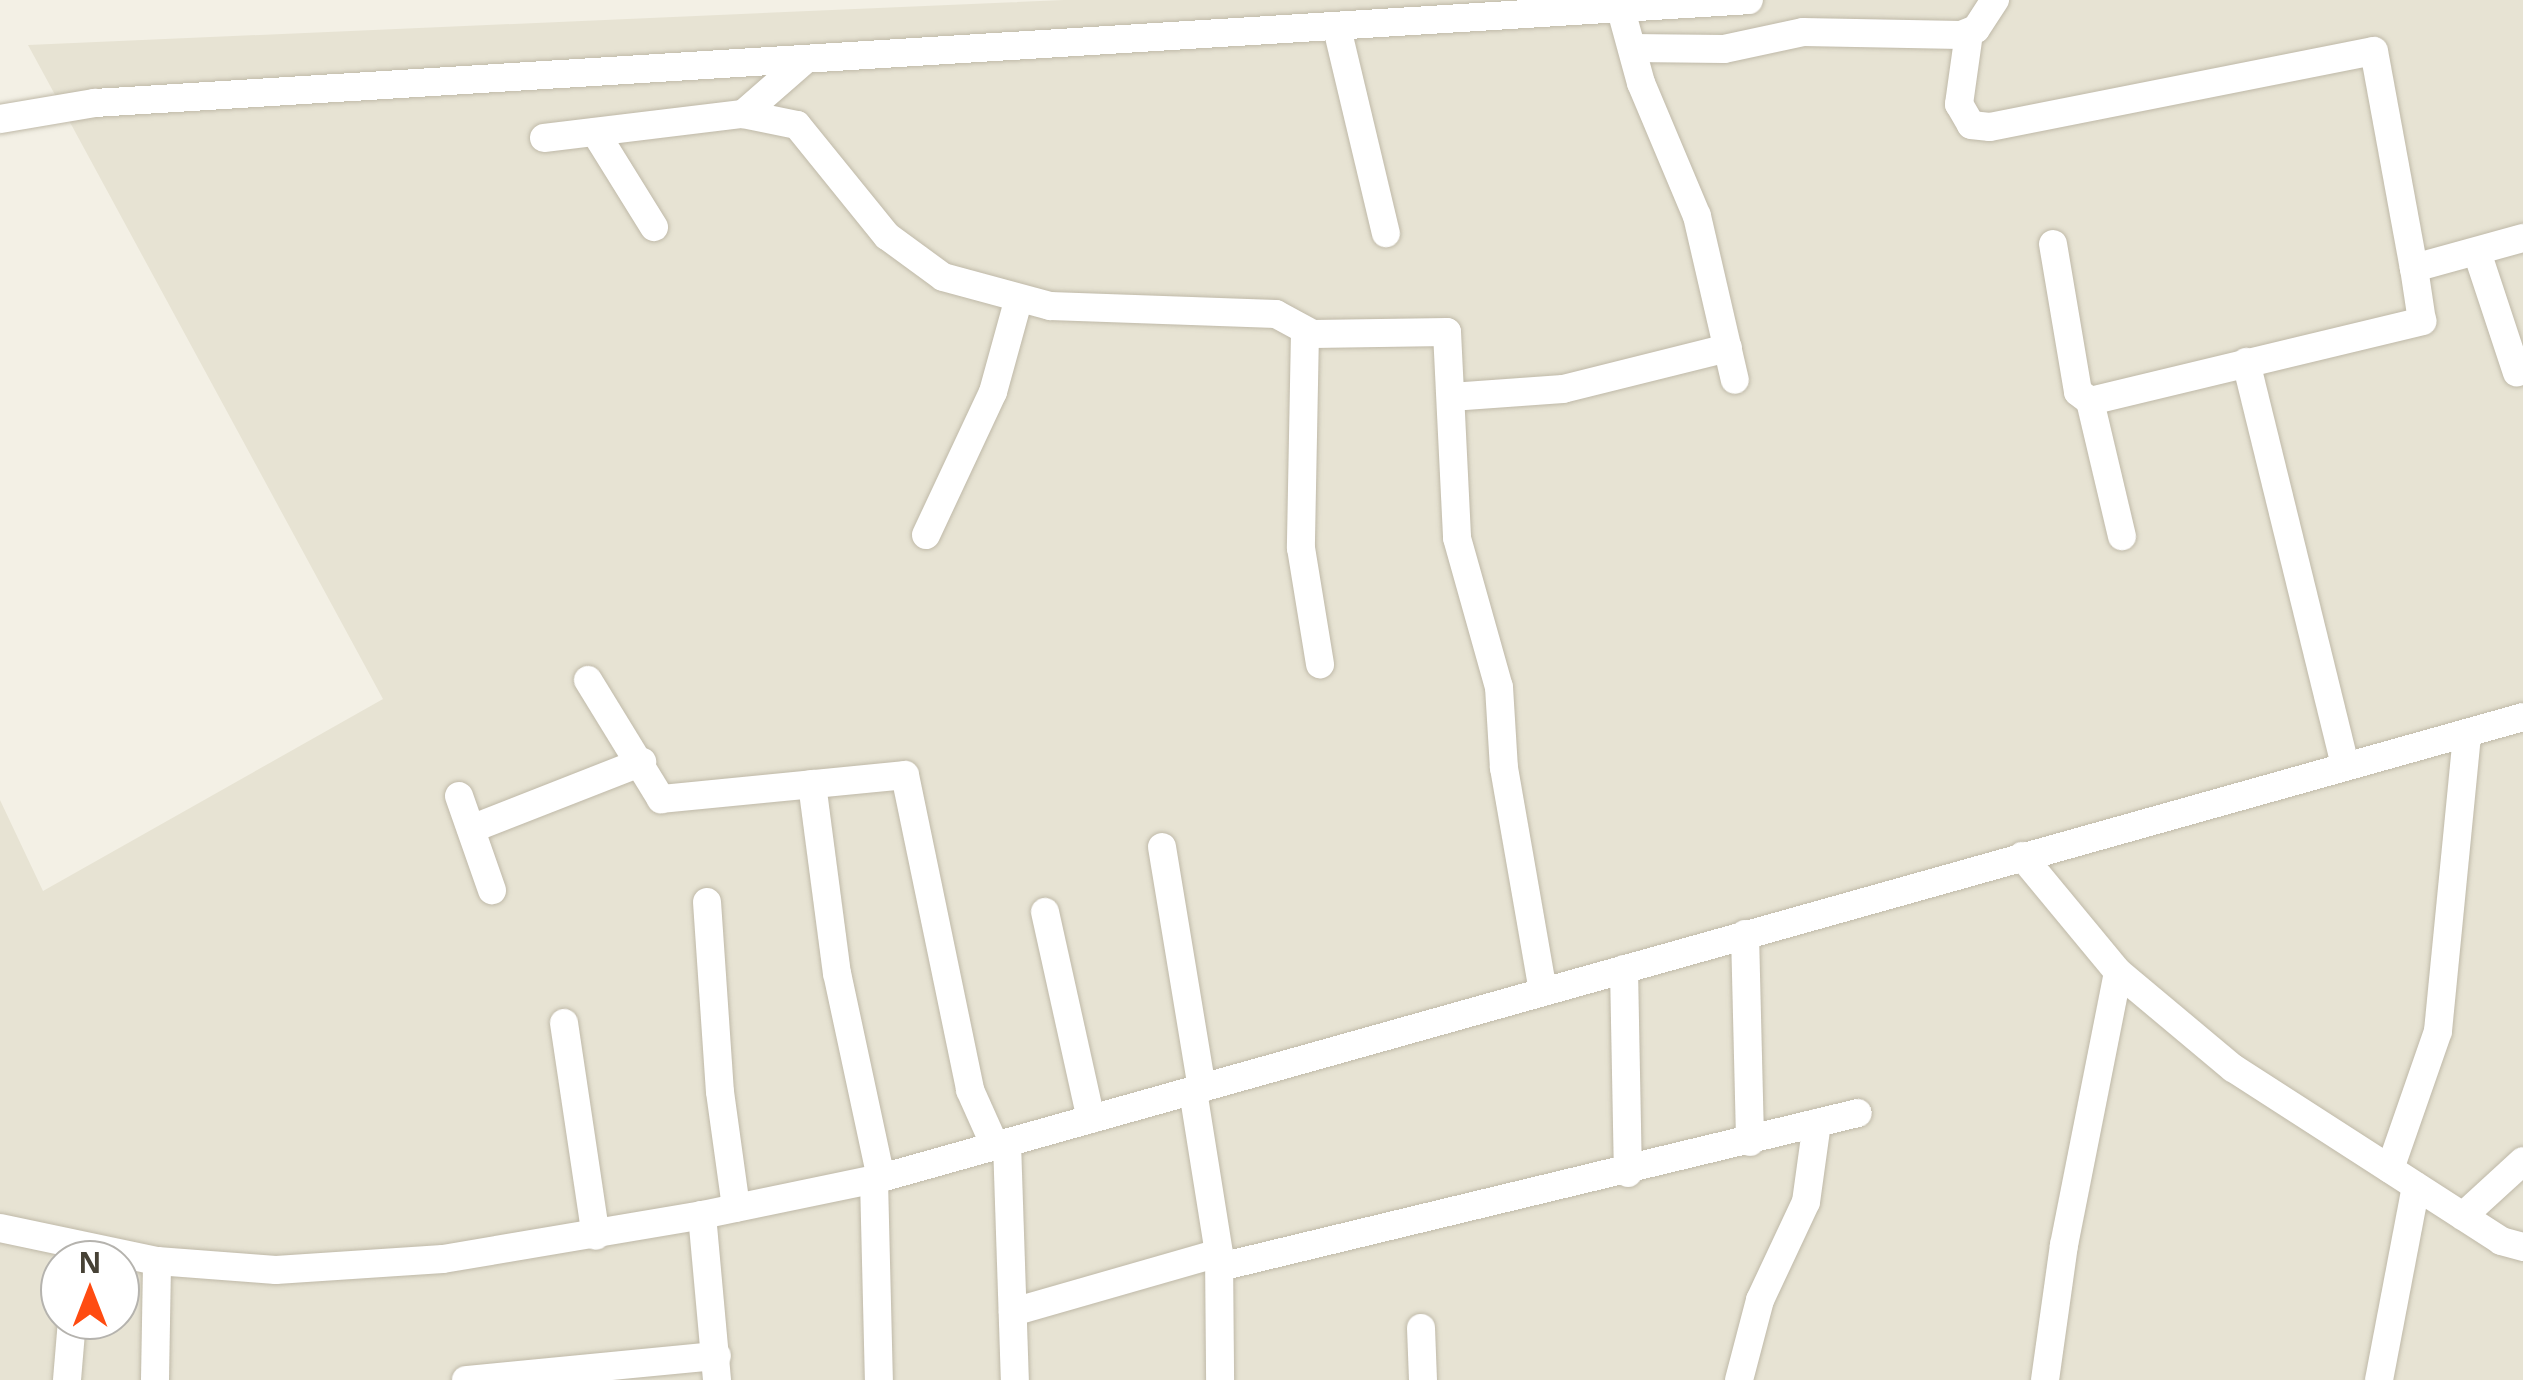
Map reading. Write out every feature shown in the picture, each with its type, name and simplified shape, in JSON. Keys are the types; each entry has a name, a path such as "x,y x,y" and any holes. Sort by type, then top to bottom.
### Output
{"street":[{"path":"1404,0 1441,22"},
{"path":"0,119 95,103 1748,0"},
{"path":"1995,0 1969,33 1959,104 1971,125 1990,127 2374,50 2422,321 2090,401"},
{"path":"1621,10 1697,216 1736,380"},
{"path":"1337,28 1386,233"},
{"path":"1632,48 1724,49 1803,32 1969,33"},
{"path":"744,114 745,106 806,60"},
{"path":"544,138 744,114 797,125 887,236 918,263 1018,301 1266,312 1305,332 1444,330 1457,538 1476,623 1499,688 1504,768 1543,992"},
{"path":"595,132 654,227"},
{"path":"2414,268 2523,238"},
{"path":"2053,244 2077,386 2090,401 2122,536"},
{"path":"2477,252 2517,373"},
{"path":"926,535 994,392 1018,301"},
{"path":"1305,332 1301,548 1320,664"},
{"path":"1451,398 1564,389 1728,348"},
{"path":"2246,362 2345,766"},
{"path":"588,680 666,801 906,777 970,1090 1001,1145 1015,1380"},
{"path":"140,1260 220,1268 354,1268 596,1236 878,1179 2523,717"},
{"path":"2390,1169 2438,1031 2467,733"},
{"path":"471,829 642,762"},
{"path":"812,784 836,973 878,1179 880,1380"},
{"path":"459,796 492,890"},
{"path":"1162,847 1220,1260 1220,1380"},
{"path":"2022,856 2118,972 2233,1068 2463,1216 2523,1247"},
{"path":"707,902 720,1092 736,1208"},
{"path":"1045,912 1091,1120"},
{"path":"1745,934 1750,1142"},
{"path":"1624,969 1628,1173"},
{"path":"2045,1380 2064,1244 2118,972"},
{"path":"564,1023 596,1236"},
{"path":"1013,1312 1220,1260 1628,1173 1858,1113"},
{"path":"1740,1380 1760,1300 1806,1202 1817,1124"},
{"path":"2463,1216 2523,1162"},
{"path":"2380,1380 2416,1186"},
{"path":"466,1380 717,1368 702,1215"},
{"path":"0,1228 40,1241"},
{"path":"156,1380 158,1262"},
{"path":"1421,1328 1423,1380"},
{"path":"68,1380 71,1340"}],"shaded area":[{"path":"1064,0 2523,0 2523,1380 0,1380 0,800 43,891 383,699 28,45"}]}
